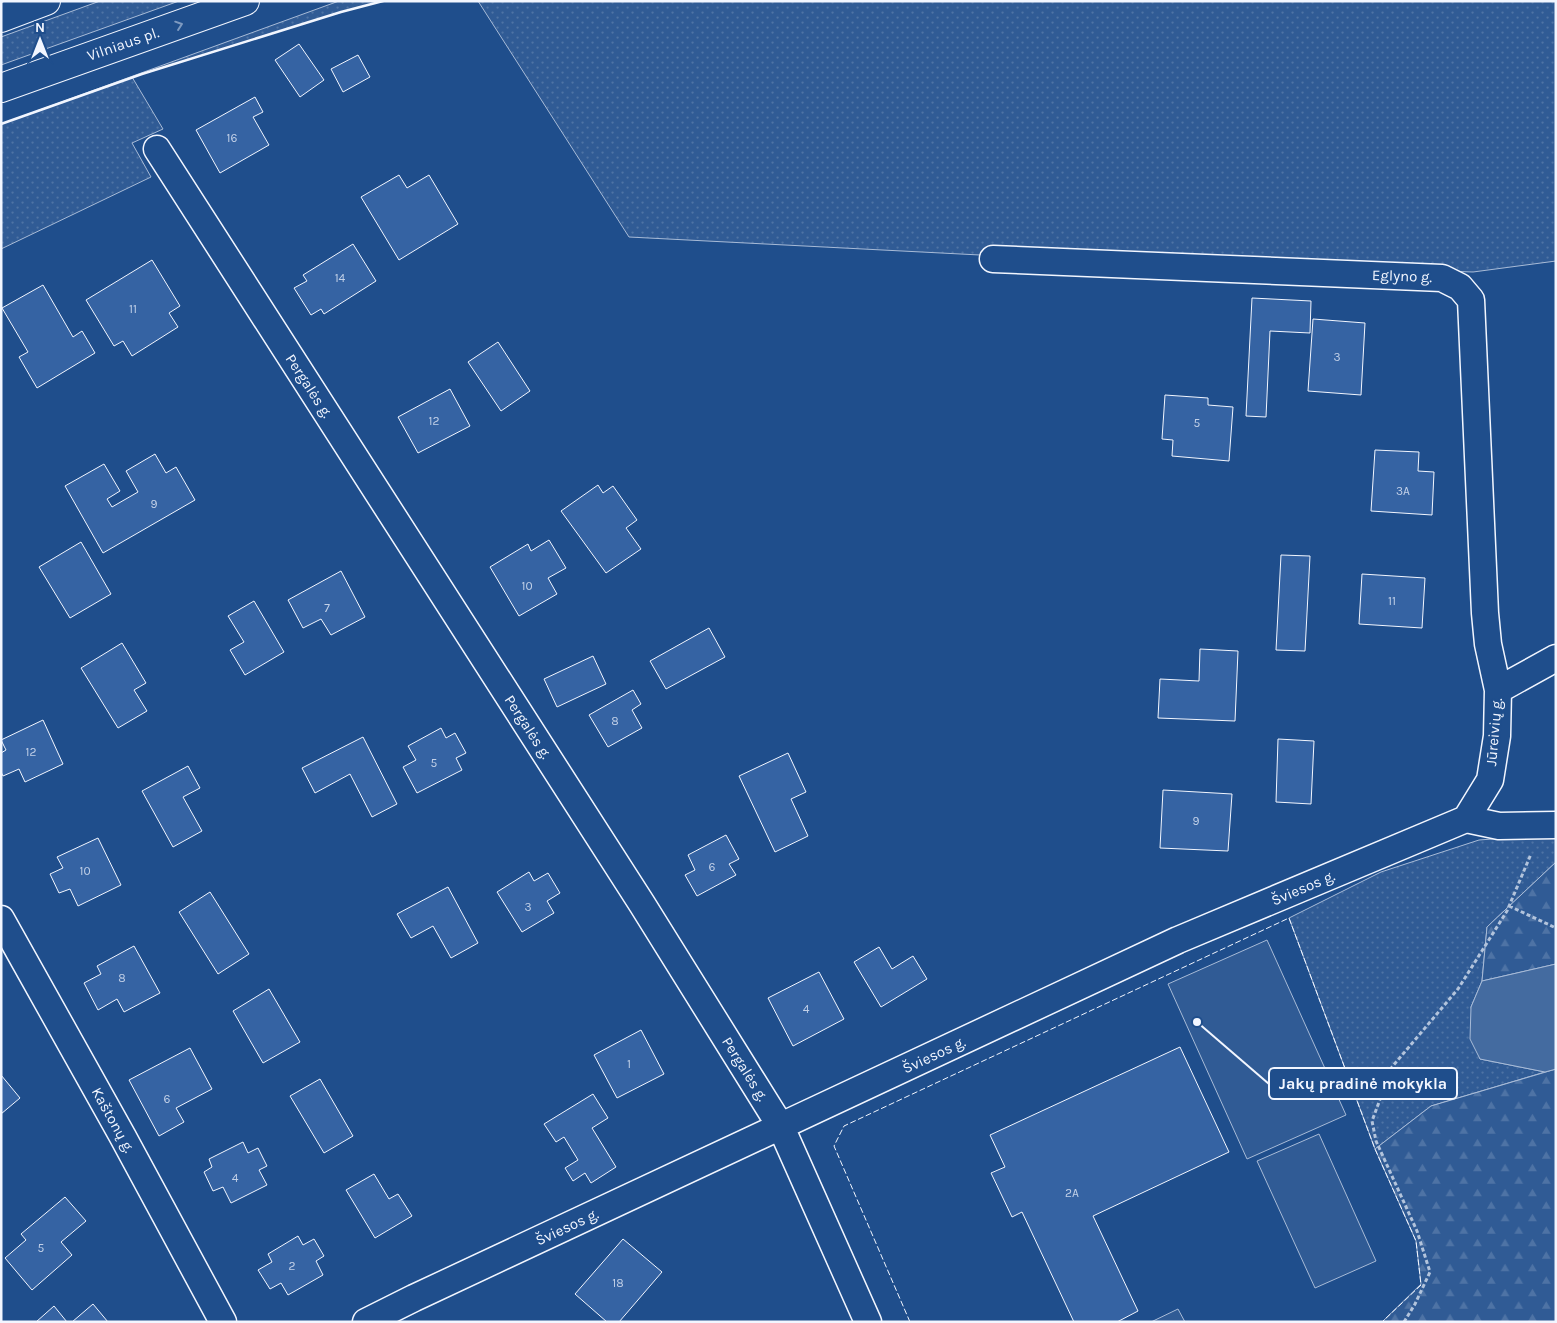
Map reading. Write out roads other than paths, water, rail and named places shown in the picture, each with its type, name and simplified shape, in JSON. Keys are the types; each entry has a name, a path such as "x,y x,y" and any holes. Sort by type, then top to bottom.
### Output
{"highway":[{"path":"1,18 46,1"},
{"name":"Vilniaus pl.","path":"1,88 245,1"}],"street":[{"name":"Pergalės g.","path":"157,149 631,887 781,1127 868,1322"},
{"name":"Eglyno g.","path":"993,259 1442,278 1460,287 1472,300 1485,613 1488,644 1498,690"},
{"name":"Jūreivių g.","path":"1466,819 1490,780 1497,736 1498,690 1556,658"},
{"name":"Šviesos g.","path":"366,1322 1178,940 1466,819"},
{"path":"1466,819 1499,826 1550,825"},
{"name":"Kaštonų g.","path":"1,919 118,1128 223,1322"}],"place":[{"name":"Jakų pradinė mokykla","path":"1197,1022"}]}
